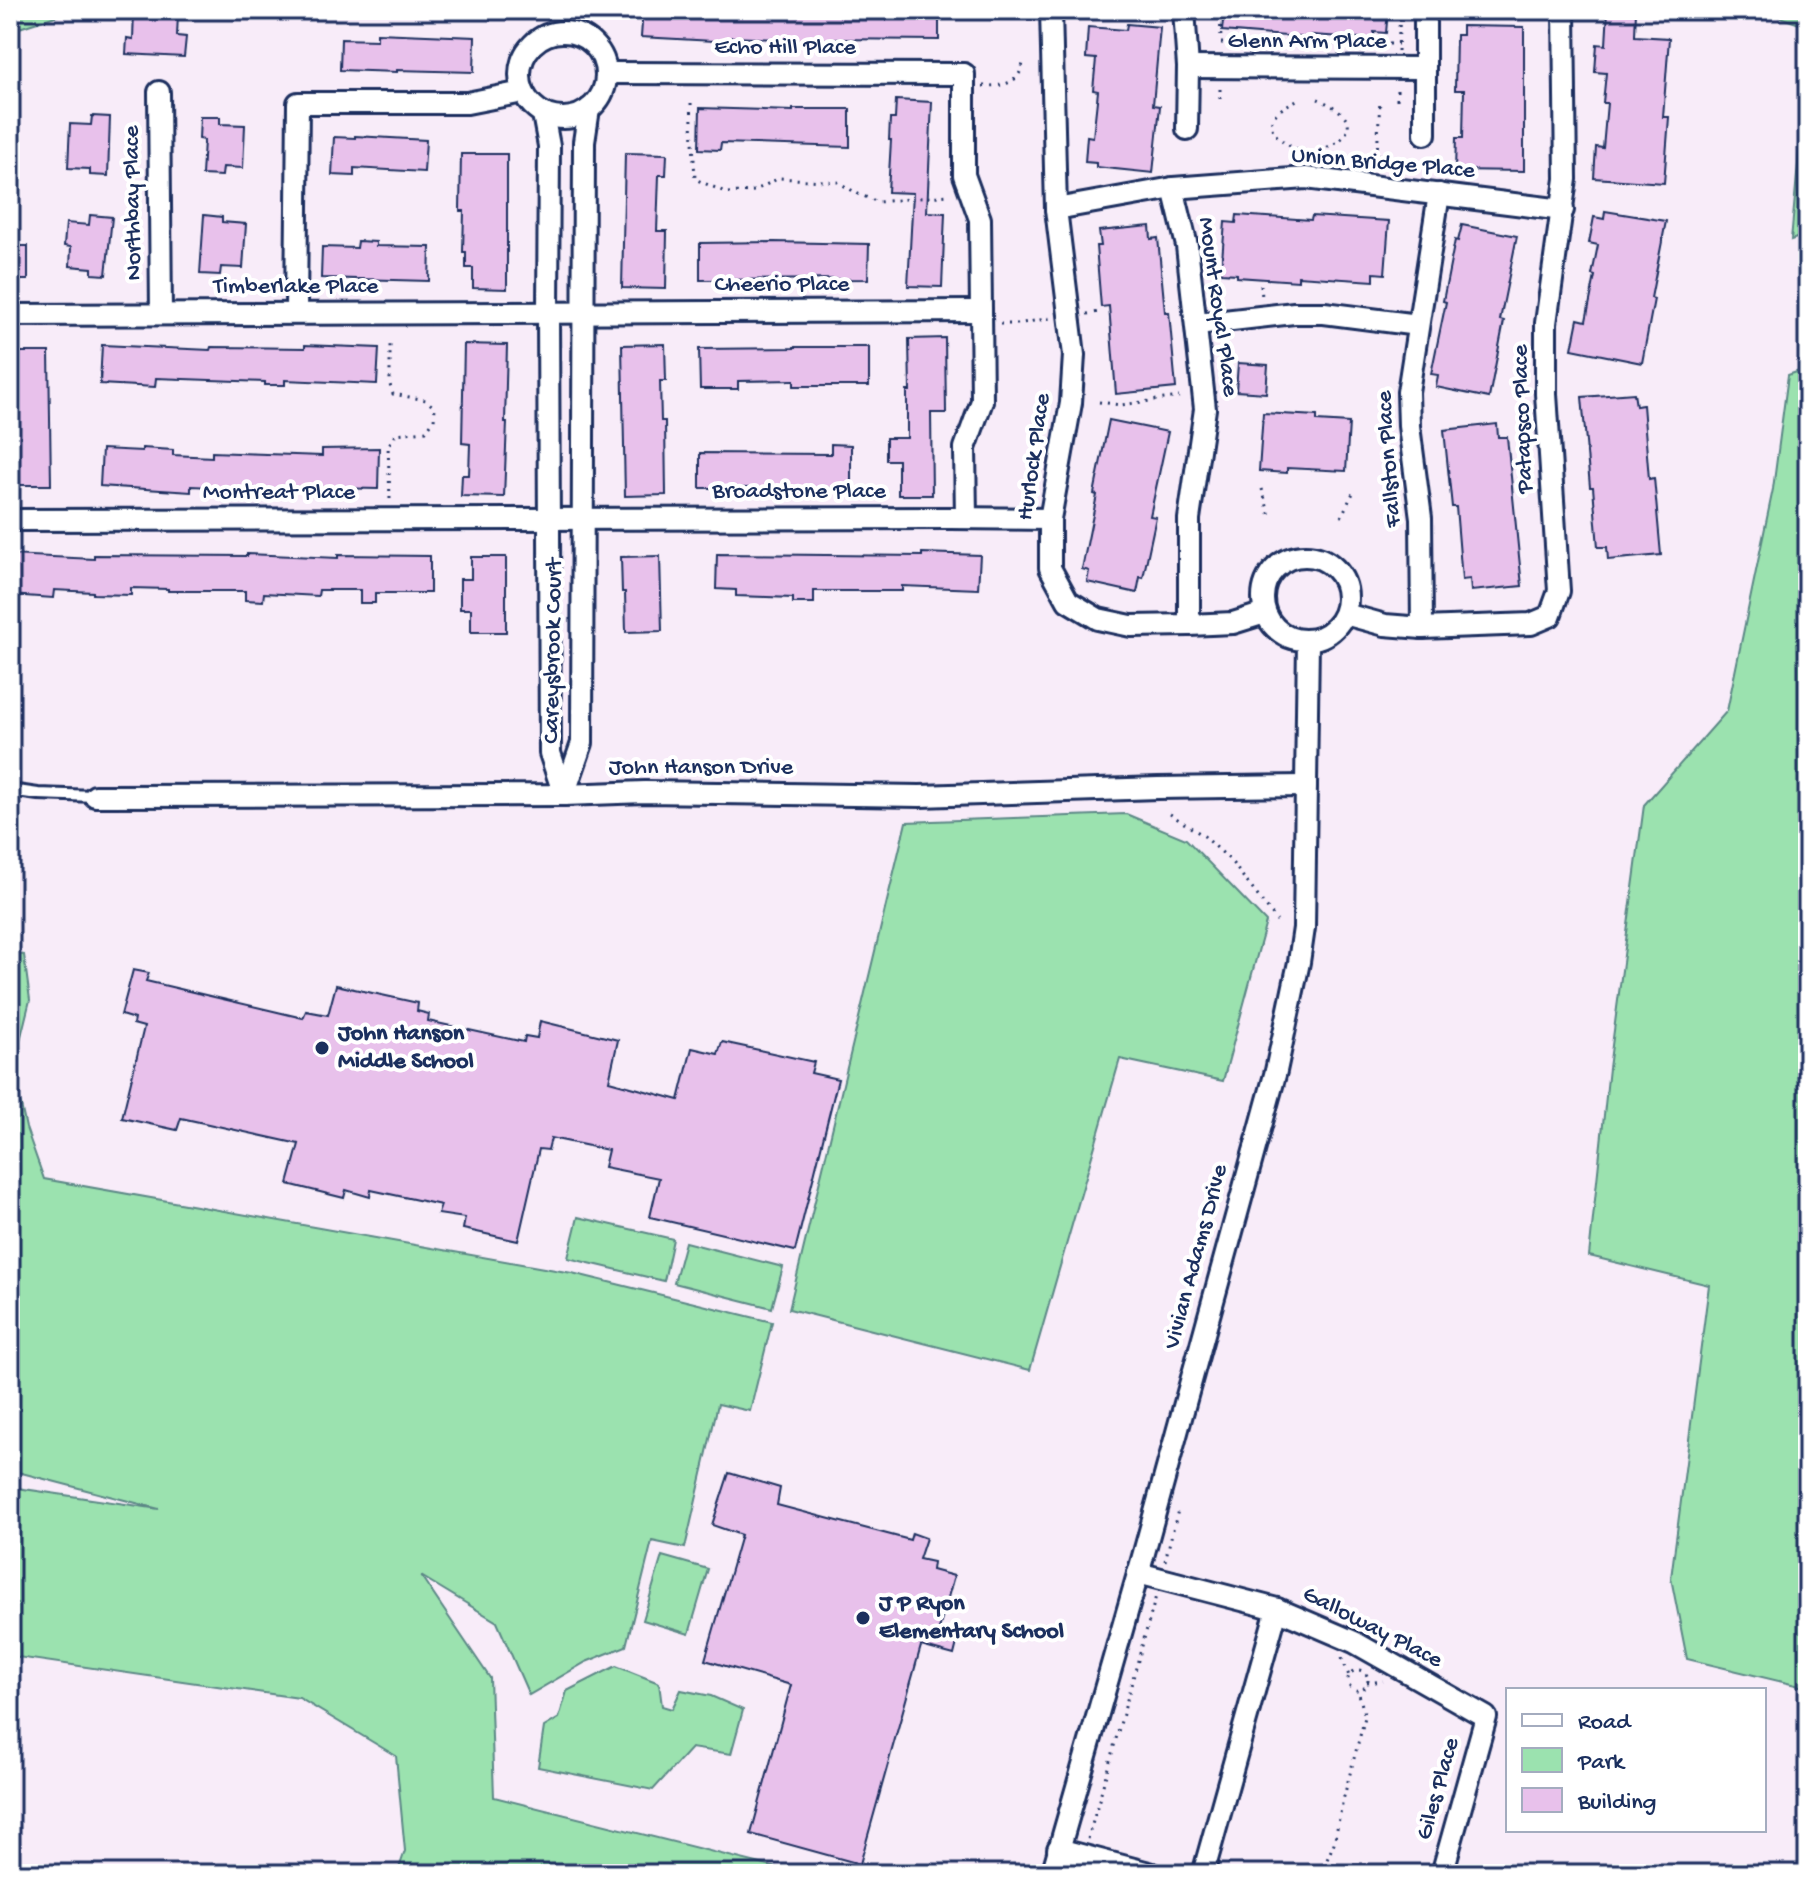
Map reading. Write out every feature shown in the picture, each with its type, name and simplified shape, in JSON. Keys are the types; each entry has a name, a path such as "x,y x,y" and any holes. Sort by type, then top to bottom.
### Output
{"street":[{"name":"Hurlock Place","path":"1051,10 1056,209 1074,355 1071,403 1050,519 1050,568 1068,601 1098,619 1131,626 1233,623 1265,613"},
{"path":"1184,10 1188,67 1187,129"},
{"path":"1425,134 1427,10"},
{"name":"Patapsco Place","path":"1345,614 1385,625 1422,628 1531,624 1550,616 1559,591 1546,394 1546,323 1566,179 1564,10"},
{"path":"558,32 573,32 588,39 599,50 606,73 599,98 589,109 564,118 543,114 531,104 523,92 520,78 521,63 532,44 544,35 558,32"},
{"name":"Glenn Arm Place","path":"1188,67 1425,68"},
{"name":"Echo Hill Place","path":"606,73 971,80"},
{"path":"966,518 965,448 982,401 980,219 964,175 971,80"},
{"name":"Northbay Place","path":"159,92 161,314"},
{"path":"296,313 298,103 467,103 523,92"},
{"name":"Careysbrook Court","path":"564,795 582,743 584,142 589,109"},
{"name":"Careysbrook Court","path":"543,114 549,146 550,753 564,795"},
{"name":"Union Bridge Place","path":"1056,209 1173,188 1306,178 1563,210"},
{"name":"Mount Royal Place","path":"1173,188 1187,246 1205,409 1189,519 1189,625"},
{"name":"Fallston Place","path":"1422,628 1421,518 1409,426 1408,392 1439,194"},
{"name":"Cheerio Place","path":"583,312 981,318"},
{"name":"Timberlake Place","path":"10,315 583,312"},
{"path":"1197,324 1294,313 1324,313 1418,325"},
{"name":"Broadstone Place","path":"549,519 1050,519"},
{"name":"Montreat Place","path":"10,520 549,519"},
{"path":"1317,557 1329,563 1339,572 1347,592 1345,614 1331,632 1320,638 1295,640 1282,634 1265,613 1263,593 1270,574 1279,564 1291,558 1317,557"},
{"name":"Vivian Adams Drive","path":"1052,1874 1276,1071 1299,962 1304,928 1308,641"},
{"name":"John Hanson Drive","path":"95,796 564,795 645,792 920,796 1306,786"},
{"name":"Galloway Place","path":"1138,1573 1277,1609 1354,1642 1486,1717"},
{"path":"1203,1874 1277,1609"},
{"name":"Giles Place","path":"1442,1874 1486,1717"},
{"path":"1058,1849 1153,1874"}],"lane":[{"path":"10,790 95,796"}],"path":[{"path":"1090,10 1093,18"},
{"path":"1220,10 1221,52"},
{"path":"1398,58 1400,10"},
{"path":"1528,19 1531,10"},
{"path":"1221,43 1398,44"},
{"path":"971,80 1002,86 1010,84 1018,77 1023,63"},
{"path":"1397,82 1397,100"},
{"path":"1220,83 1220,99"},
{"path":"1297,150 1272,132 1272,119 1283,106 1299,99"},
{"path":"1318,99 1343,113 1348,125 1343,137 1319,151"},
{"path":"1377,155 1380,100"},
{"path":"691,103 695,179 727,193 754,191 779,178 838,182 878,202 957,194"},
{"path":"981,318 1017,324 1099,312"},
{"path":"390,341 390,385 393,394 426,400 435,408 434,420 426,431 396,434 388,446 391,519"},
{"path":"1099,402 1121,405 1179,397"},
{"path":"1262,489 1270,516"},
{"path":"1341,517 1353,493"},
{"path":"1170,814 1204,836 1230,860 1277,921"},
{"path":"1084,1856 1178,1510"},
{"path":"1340,1652 1350,1686 1358,1690 1367,1683 1367,1676 1359,1671 1349,1676"},
{"path":"1367,1683 1394,1680"},
{"path":"1321,1874 1334,1843 1365,1717 1358,1690"}],"green space":[{"path":"10,10 74,10 10,31"},
{"path":"1760,10 1808,10 1808,27"},
{"path":"1808,56 1808,234 1791,240"},
{"path":"1808,368 1808,1688 1687,1659 1671,1578 1709,1285 1589,1256 1609,1068 1644,805 1727,711 1773,489 1788,375"},
{"path":"1126,814 1186,839 1266,922 1223,1081 1120,1059 1030,1370 789,1309 906,822"},
{"path":"10,953 24,955 30,1000 13,1069 26,1128 44,1179 572,1273 772,1322 750,1411 718,1404 685,1548 652,1541 626,1646 586,1662 529,1695 497,1622 421,1576 490,1678 494,1797 801,1874 397,1874 405,1851 396,1756 299,1698 10,1656 10,1487 159,1509 10,1470"},
{"path":"578,1217 673,1239 664,1281 568,1258"},
{"path":"685,1242 783,1267 772,1308 674,1283"},
{"path":"662,1556 708,1569 689,1634 643,1620"},
{"path":"616,1666 659,1683 662,1706 672,1709 681,1690 711,1696 743,1710 731,1754 691,1748 653,1790 538,1767 544,1727 559,1718 567,1691"}],"building":[{"path":"643,10 939,10 939,40 827,41 732,37 732,42 641,37"},
{"path":"1224,10 1388,10 1386,33 1374,32 1374,39 1222,31"},
{"path":"1608,10 1636,10 1635,36 1669,38 1663,117 1669,117 1664,183 1594,178 1596,147 1603,148 1607,103 1603,103 1606,73 1595,72 1597,44 1606,45"},
{"path":"134,12 178,14 177,36 186,37 184,57 126,54 127,38 133,39"},
{"path":"1127,24 1160,27 1153,105 1160,106 1153,173 1096,167 1096,163 1085,162 1087,136 1093,137 1098,91 1093,90 1096,59 1086,58 1088,27 1126,30"},
{"path":"1462,26 1524,27 1524,171 1455,170 1456,138 1463,138 1464,90 1455,90 1456,35 1462,35"},
{"path":"377,33 475,37 474,72 340,70 341,39 377,40"},
{"path":"896,100 932,102 927,212 945,213 942,287 908,286 913,193 888,192 890,119 895,119"},
{"path":"700,108 850,109 850,147 721,143 720,150 699,149"},
{"path":"92,116 110,117 108,176 90,175 90,169 68,168 70,124 91,125"},
{"path":"200,117 220,117 220,124 245,125 243,168 223,167 222,176 202,175 204,140 199,139"},
{"path":"334,137 426,140 424,172 354,168 354,176 332,175"},
{"path":"625,153 667,154 666,175 659,175 657,231 667,231 666,289 622,288"},
{"path":"461,154 507,154 507,289 473,288 473,268 466,268 466,252 463,252 464,211 460,211"},
{"path":"1605,211 1666,221 1642,363 1572,349 1578,319 1586,321 1595,276 1592,275 1598,245 1589,243 1594,217 1604,219"},
{"path":"90,215 112,217 106,275 92,274 92,268 70,266 71,247 64,246 66,223 89,225"},
{"path":"204,215 222,217 222,222 246,224 243,268 221,267 220,275 200,274"},
{"path":"1237,215 1389,221 1385,274 1374,273 1374,281 1298,276 1298,281 1221,273 1225,222 1236,223"},
{"path":"1462,225 1517,236 1500,320 1504,321 1489,398 1436,387 1438,375 1431,374 1455,240 1458,241"},
{"path":"1150,226 1151,239 1158,238 1176,388 1116,394 1109,306 1101,307 1096,246 1101,246 1099,231"},
{"path":"358,241 376,242 376,246 430,247 429,281 321,278 322,247 357,248"},
{"path":"700,243 869,244 868,279 700,280"},
{"path":"10,246 28,246 28,280 10,280"},
{"path":"945,338 946,413 931,413 932,495 898,495 898,460 886,460 886,438 907,438 909,339"},
{"path":"464,344 507,345 504,497 461,496 462,475 469,475 470,444 462,443"},
{"path":"665,344 666,381 660,381 661,421 665,421 666,495 625,496 622,345"},
{"path":"102,345 210,350 211,347 305,348 305,345 379,348 377,384 285,380 285,385 265,385 265,382 156,378 155,387 100,384"},
{"path":"869,347 869,386 794,386 794,380 738,381 738,389 700,389 699,349"},
{"path":"15,352 49,352 51,485 15,485"},
{"path":"1238,363 1268,365 1266,393 1236,391"},
{"path":"1634,393 1636,406 1643,405 1649,479 1654,478 1661,555 1608,560 1607,547 1598,547 1582,397"},
{"path":"1263,413 1317,416 1317,421 1349,423 1346,471 1287,468 1287,473 1259,471"},
{"path":"1109,420 1168,432 1150,516 1156,517 1137,593 1087,582 1089,571 1082,569"},
{"path":"1497,424 1498,437 1507,437 1522,586 1471,591 1470,579 1462,580 1456,507 1452,507 1444,430"},
{"path":"831,444 851,445 851,488 700,488 700,453 831,454"},
{"path":"142,448 173,450 173,455 212,457 212,452 322,456 322,449 379,448 378,489 284,487 284,490 191,486 191,492 100,486 102,449 142,451"},
{"path":"922,553 980,555 978,589 902,586 902,591 814,591 814,603 793,603 793,598 736,596 736,590 716,589 717,554 922,556"},
{"path":"247,554 338,558 338,555 430,556 430,593 375,593 375,603 360,603 360,590 319,590 318,596 264,593 263,601 245,600 245,591 131,588 131,595 54,590 53,598 10,595 10,555 94,559 94,555"},
{"path":"660,556 662,631 626,632 621,557"},
{"path":"471,557 506,557 506,632 471,632 471,609 460,609 460,579 471,579"},
{"path":"133,970 149,973 146,981 303,1018 306,1011 328,1015 336,985 418,1003 417,1011 429,1014 428,1021 524,1042 525,1036 537,1038 540,1021 618,1040 609,1081 679,1100 692,1048 718,1054 722,1042 814,1062 811,1073 838,1079 795,1251 650,1217 659,1178 604,1167 608,1150 551,1138 548,1150 539,1149 518,1241 463,1229 465,1218 438,1214 441,1205 371,1190 370,1197 346,1190 344,1198 288,1184 299,1144 181,1118 177,1130 122,1118 144,1027 133,1024 134,1019 121,1015"},
{"path":"729,1473 780,1488 777,1505 910,1540 912,1533 926,1538 919,1559 933,1562 932,1570 954,1576 938,1633 958,1639 954,1655 921,1646 860,1864 751,1834 791,1685 705,1660 741,1535 712,1525"}],"place":[{"name":"John Hanson Middle School","path":"322,1048"},
{"name":"J P Ryon Elementary School","path":"863,1618"}]}
